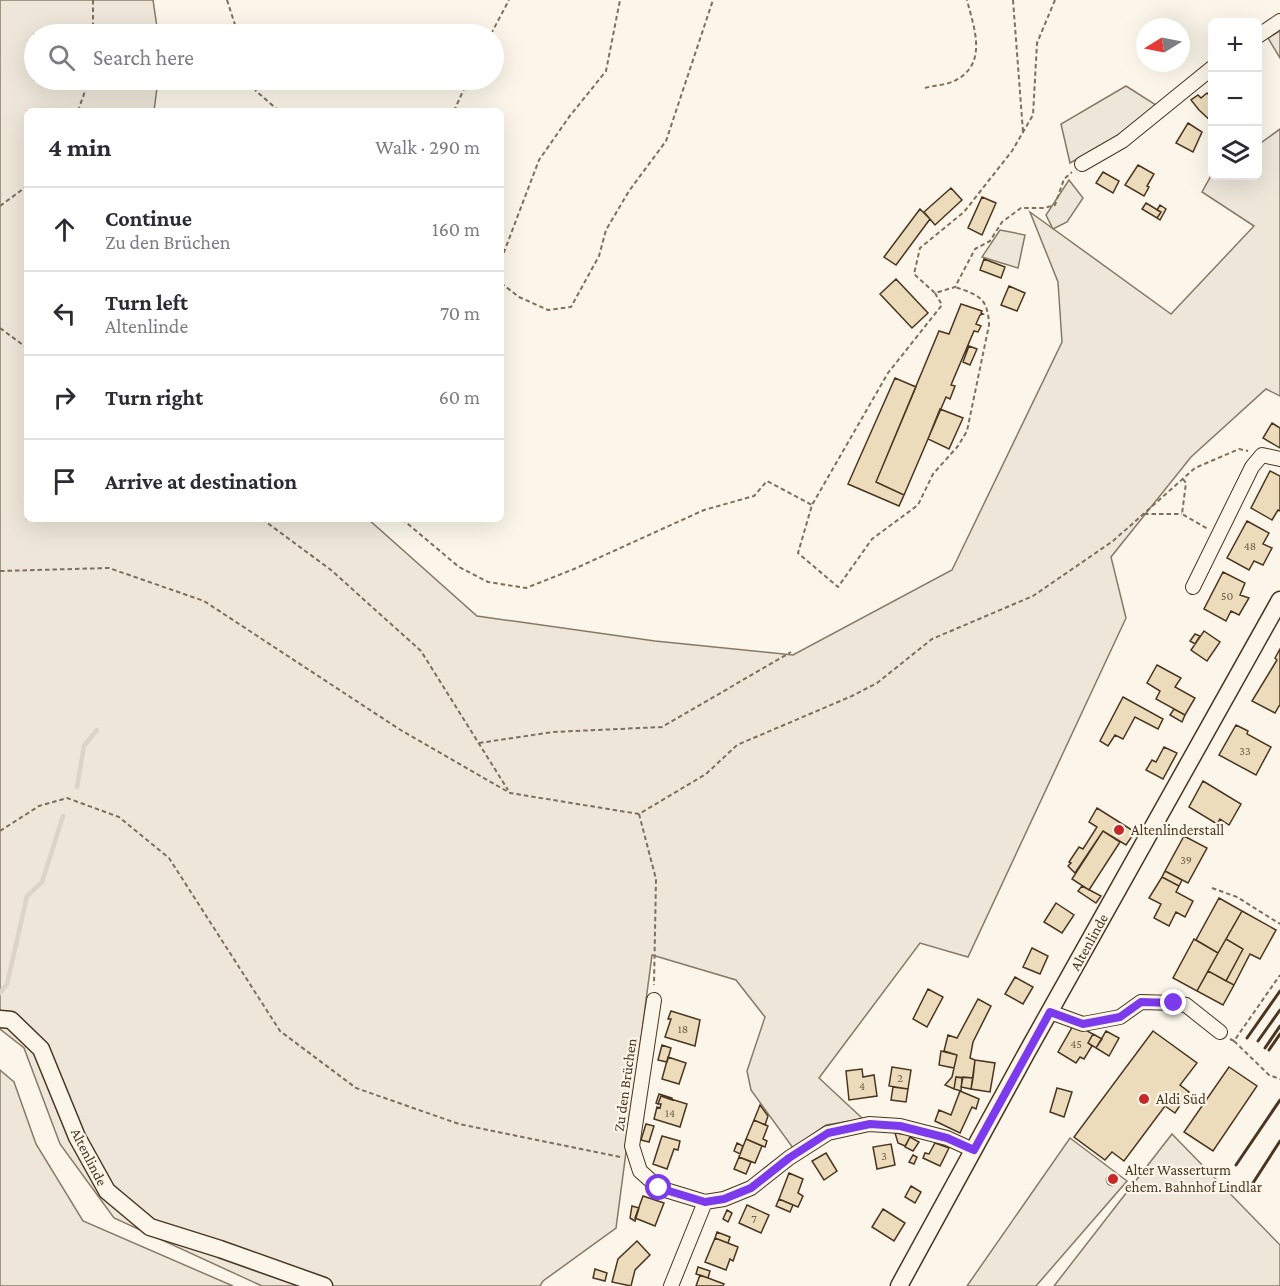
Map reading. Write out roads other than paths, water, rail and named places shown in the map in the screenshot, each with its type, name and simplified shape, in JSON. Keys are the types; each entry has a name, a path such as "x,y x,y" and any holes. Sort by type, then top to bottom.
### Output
{"street":[{"path":"1262,33 1280,21"},
{"path":"1082,164 1122,141 1208,71"},
{"path":"1193,587 1252,467 1262,455 1280,459"},
{"name":"Altenlinde","path":"899,1286 1280,600"},
{"name":"Zu den Brüchen","path":"654,1000 632,1146 635,1160 640,1171 659,1188 705,1202"},
{"path":"1050,1012 1083,1024 1120,1017 1141,1002 1174,1003 1186,1005 1220,1032"},
{"name":"Altenlinde","path":"0,1019 11,1020 41,1049 77,1137 106,1191 150,1227 324,1286"},
{"path":"671,1286 705,1202 724,1199 751,1188 789,1158 828,1133 870,1124 900,1126 947,1138 974,1150"}],"waterway":[{"path":"77,787 84,746 97,730"},
{"path":"0,993 7,984 27,896 42,882 63,816"}],"place":[{"name":"Altenlinderstall","path":"1119,830"},
{"name":"Aldi Süd","path":"1144,1099"},
{"name":"Alter Wasserturm ehem. Bahnhof Lindlar","path":"1113,1179"}]}
